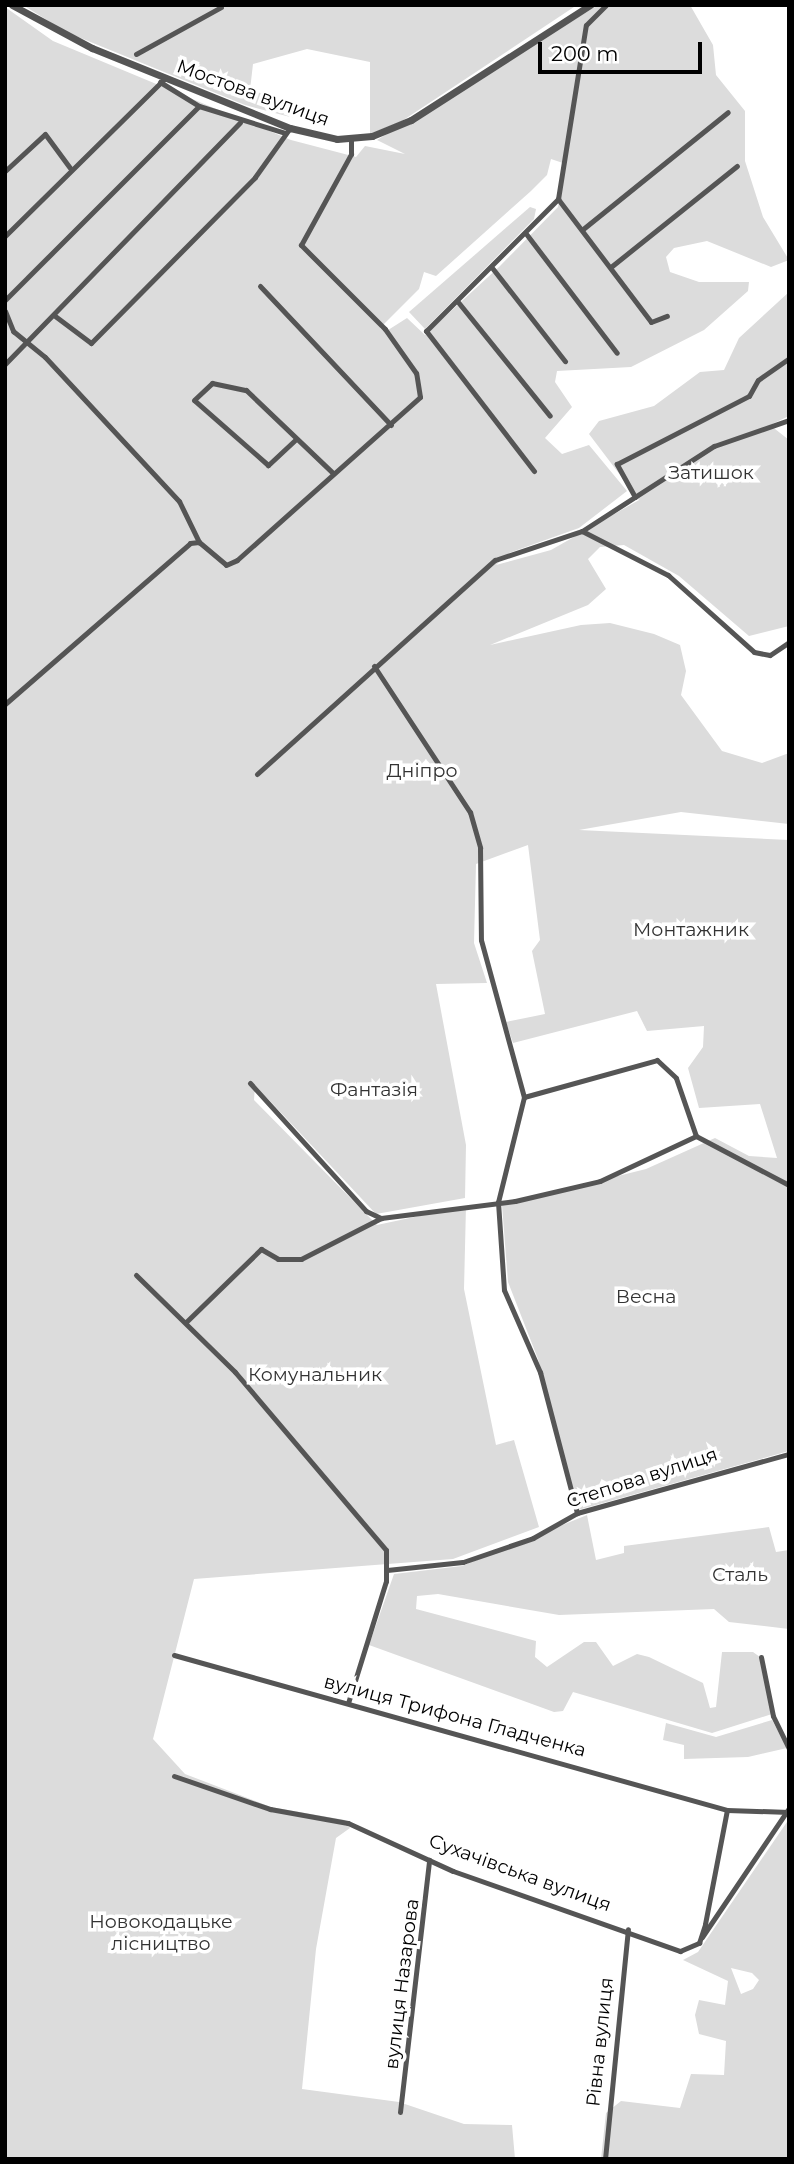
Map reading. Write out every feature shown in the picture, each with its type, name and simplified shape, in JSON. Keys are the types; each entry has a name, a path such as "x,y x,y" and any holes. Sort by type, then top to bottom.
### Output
{"street":[{"name":"Мостова вулиця","path":"12,5 57,34 288,130 351,137 411,120 590,5"},
{"path":"534,471 426,331 493,270 558,199 586,25 606,5"},
{"path":"136,54 221,7"},
{"path":"5,236 70,168 163,80 199,106 240,122 288,130 255,177 91,343 55,316"},
{"path":"5,300 199,106"},
{"path":"583,229 728,112"},
{"path":"5,363 25,339 55,316 240,122"},
{"path":"5,171 45,134 70,168"},
{"path":"5,311 13,331 25,339 179,501 199,542 226,565 237,560 420,397 416,373 385,329 301,245 351,154 351,137"},
{"path":"612,266 737,166"},
{"path":"558,199 612,266 651,322 667,316"},
{"path":"527,235 617,352"},
{"path":"493,270 565,361"},
{"path":"260,286 391,425"},
{"path":"458,302 550,416"},
{"path":"635,497 617,464 749,396 758,380 789,358"},
{"path":"295,440 268,465 194,400 212,383 233,384 333,473"},
{"path":"257,774 495,560 582,531 714,446 789,420"},
{"path":"582,531 668,575 754,652 770,655 789,642"},
{"path":"5,704 177,552 199,542"},
{"path":"374,666 470,812 480,848 481,940 524,1097 498,1202 504,1290 540,1372 577,1513"},
{"path":"524,1097 657,1060 669,1065 696,1136 789,1185"},
{"path":"250,1083 366,1211 381,1218"},
{"path":"186,1322 260,1250 278,1259 301,1259 381,1218 498,1202 623,1174 696,1136"},
{"path":"136,1275 186,1322 377,1534 387,1570 348,1703"},
{"name":"Степова вулиця","path":"387,1570 463,1562 533,1538 577,1513 789,1454"},
{"name":"вулиця Трифона Гладченка","path":"174,1655 727,1810 788,1811"},
{"path":"761,1657 773,1716 789,1749"},
{"name":"Сухачівська вулиця","path":"174,1776 324,1821 348,1823 429,1860 628,1929"},
{"path":"698,1943 727,1810"},
{"path":"628,1929 680,1951 698,1943 788,1811"},
{"name":"вулиця Назарова","path":"400,2112 429,1860"},
{"name":"Рівна вулиця","path":"605,2159 628,1929"}],"green space":[{"path":"23,5 577,5 402,121 370,134 370,62 307,49 253,64 250,90 296,103 294,118 245,105 66,32"},
{"path":"598,5 690,5 713,45 716,75 745,111 745,161 763,217 789,260 771,267 707,241 674,248 666,257 670,272 699,282 749,282 748,291 704,330 631,367 557,371 555,382 572,407 545,438 562,454 589,445 627,491 579,528 509,553 496,565 551,550 639,500 589,434 599,421 654,406 700,372 724,370 739,338 789,292 789,416 770,425 789,440 789,626 749,636 679,576 624,545 600,547 588,559 606,589 588,605 490,645 581,625 610,623 654,634 680,645 686,671 681,695 722,751 762,763 789,753 789,824 681,812 579,830 789,840 789,1451 578,1510 538,1359 508,1282 502,1205 646,1169 715,1138 749,1156 777,1158 760,1104 699,1108 688,1068 703,1047 704,1026 647,1031 637,1011 513,1043 506,1022 545,1014 532,951 540,940 528,845 476,864 474,943 487,983 436,984 466,1145 465,1198 376,1214 255,1085 254,1100 377,1225 466,1206 464,1289 496,1445 514,1440 539,1527 453,1559 194,1579 153,1739 185,1774 271,1807 345,1820 350,1828 336,1838 316,1949 302,2089 399,2102 464,2124 512,2125 515,2159 5,2159 5,7 53,41 291,140 356,157 365,146 405,154 377,140","holes":["551,159 566,164 558,207 500,266 425,335 407,318 385,332 380,328 419,289 424,272 436,276 547,175"]},
{"path":"530,207 536,209 534,219 425,329 409,312"},
{"name":"Сталь","path":"587,1515 596,1560 624,1553 624,1546 769,1527 776,1552 789,1550 789,1629 729,1622 714,1609 559,1615 438,1594 417,1596 416,1609 536,1641 535,1657 547,1667 584,1642 596,1642 613,1666 637,1654 649,1657 703,1683 710,1708 716,1707 722,1652 753,1652 760,1657 772,1714 712,1733 573,1692 563,1711 554,1712 369,1645 394,1574 462,1566"},
{"path":"772,1720 787,1748 748,1757 684,1759 684,1745 663,1740 666,1723 716,1737"},
{"path":"789,1819 789,2159 601,2159 606,2113 621,2101 680,2108 691,2074 724,2075 726,2041 699,2034 695,2015 699,2000 725,2005 728,1981 683,1960 698,1952","holes":["731,1968 752,1973 759,1980 753,1989 741,1994"]}],"park label":[{"name":"Затишок","path":"711,473"},
{"name":"Дніпро","path":"422,771"},
{"name":"Монтажник","path":"691,930"},
{"name":"Фантазія","path":"374,1090"},
{"name":"Весна","path":"646,1297"},
{"name":"Комунальник","path":"315,1375"},
{"name":"Новокодацьке лісництво","path":"161,1933"}]}
